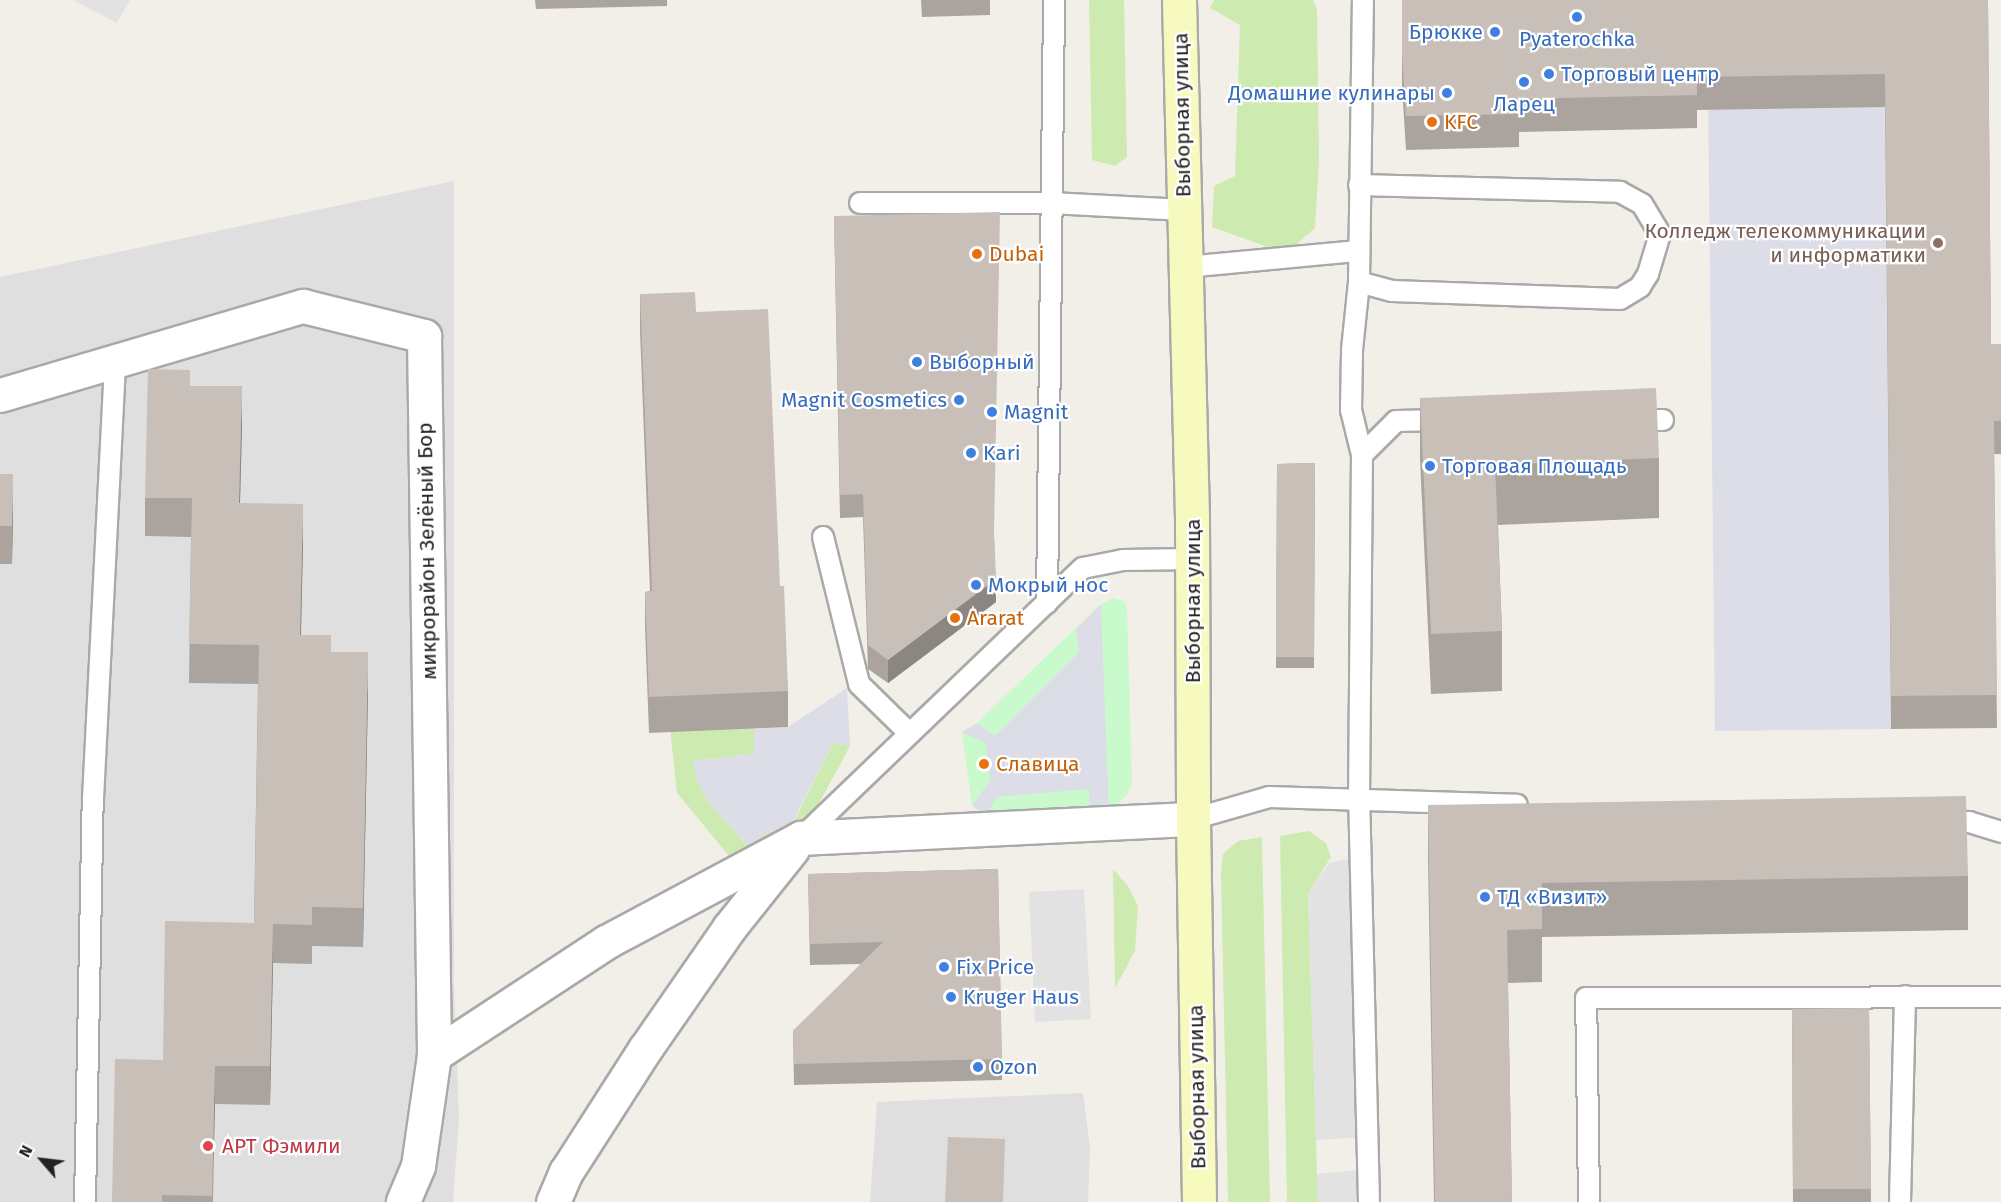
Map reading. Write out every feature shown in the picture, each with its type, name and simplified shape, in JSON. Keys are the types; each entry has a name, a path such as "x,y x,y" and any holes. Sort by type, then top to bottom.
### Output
{"main road":[{"name":"Выборная улица","path":"1179,0 1193,559 1193,819 1199,1202"}],"street":[{"name":"микрорайон Зелёный Бор","path":"0,395 303,306 424,336 434,1055 418,1166 403,1202"},
{"path":"434,1055 606,942 801,838 1193,819"},
{"path":"553,1202 566,1172 645,1049 729,928 801,838"}],"lane":[{"path":"1047,603 1054,0"},
{"path":"1363,0 1359,282 1352,350 1351,410 1362,455 1359,799 1369,1202"},
{"path":"1359,185 1609,190 1628,195 1642,204 1660,234 1648,274 1640,287 1620,299 1392,291 1359,282"},
{"path":"860,203 1051,203 1184,210"},
{"path":"1185,267 1359,251"},
{"path":"85,1202 93,799 115,361"},
{"path":"1362,455 1396,421 1466,420"},
{"path":"1617,420 1663,420"},
{"path":"823,537 858,684 910,734"},
{"path":"801,838 1083,568 1123,560 1193,559"},
{"path":"1193,819 1269,797 1539,806"},
{"path":"1921,820 1969,822 2001,832"},
{"path":"1900,1202 1905,996"},
{"path":"1589,1202 1586,998 2001,997"}],"shaded area":[{"path":"73,0 130,0 117,23"},
{"path":"1707,0 1885,107 1891,729 1715,731"},
{"path":"454,181 454,984 459,1119 453,1202 0,1202 0,277"},
{"path":"1101,604 1109,812 1090,811 1089,789 996,797 987,815 972,806 990,780 986,743 962,732 977,723 995,736 1079,652 1076,629"},
{"path":"847,688 850,746 833,743 792,823 761,836 762,840 750,848 708,802 696,778 693,761 754,754 754,729 788,727"},
{"path":"1360,857 1367,1137 1316,1140 1308,894 1329,863"},
{"path":"1084,889 1091,1019 1035,1022 1029,892"},
{"path":"1083,1093 1090,1147 1088,1202 870,1202 877,1102"},
{"path":"1368,1169 1369,1202 1318,1202 1317,1174"}],"green space":[{"path":"1089,0 1124,0 1127,157 1115,166 1092,160"},
{"path":"1214,0 1313,0 1317,9 1319,160 1315,228 1294,246 1276,250 1212,227 1214,186 1235,176 1240,25 1210,8"},
{"path":"1113,598 1123,601 1127,607 1132,781 1127,795 1109,812 987,815 972,806 962,732 977,723 1101,604"},
{"path":"754,726 754,754 693,761 708,802 750,848 734,862 677,793 670,729"},
{"path":"833,743 850,746 804,831 767,850 760,836 793,823"},
{"path":"1309,831 1326,843 1331,857 1308,894 1318,1202 1287,1202 1280,836"},
{"path":"1262,837 1270,1202 1228,1202 1221,873 1223,854 1238,841"},
{"path":"1113,869 1128,886 1138,906 1135,951 1115,988"}],"building":[{"name":"Колледж телекоммуникации и информатики","path":"1402,0 1988,0 1991,344 2001,344 2001,421 1994,421 1997,695 1891,696 1885,74 1697,77 1697,95 1518,99 1519,114 1406,116 1402,54"},
{"name":"Выборный","path":"1000,212 994,532 996,579 888,660 868,645 863,494 840,495 834,216"},
{"path":"695,292 696,312 768,309 780,586 784,586 788,691 649,697 645,592 652,591 640,294"},
{"path":"148,369 190,370 190,386 242,386 239,503 303,504 300,635 331,635 331,652 368,652 363,908 312,907 312,925 273,924 270,1066 215,1066 212,1196 162,1195 162,1202 112,1202 115,1059 163,1060 165,921 254,923 259,645 189,644 192,498 145,498"},
{"path":"1656,388 1659,458 1495,465 1502,631 1431,634 1420,398"},
{"path":"1315,463 1314,657 1276,657 1277,464"},
{"path":"0,474 13,474 12,526 0,526"},
{"path":"1966,796 1968,876 1542,883 1542,929 1507,930 1512,1202 1435,1202 1428,805"},
{"path":"998,869 1002,1059 794,1064 793,1031 883,942 810,944 808,874"},
{"path":"1869,1008 1871,1189 1793,1189 1792,1009"},
{"path":"948,1137 1005,1139 1003,1202 945,1202"}],"place":[{"name":"Pyaterochka","path":"1577,17"},
{"name":"Брюкке","path":"1495,32"},
{"name":"Торговый центр","path":"1549,74"},
{"name":"Ларец","path":"1524,82"},
{"name":"Домашние кулинары","path":"1447,93"},
{"name":"KFC","path":"1432,122"},
{"name":"Колледж телекоммуникации и информатики","path":"1938,243"},
{"name":"Dubai","path":"977,254"},
{"name":"Выборный","path":"917,362"},
{"name":"Magnit Cosmetics","path":"959,400"},
{"name":"Magnit","path":"992,412"},
{"name":"Kari","path":"971,453"},
{"name":"Торговая Площадь","path":"1430,466"},
{"name":"Мокрый нос","path":"976,585"},
{"name":"Ararat","path":"955,618"},
{"name":"Славица","path":"984,764"},
{"name":"ТД «Визит»","path":"1485,897"},
{"name":"Fix Price","path":"944,967"},
{"name":"Kruger Haus","path":"951,997"},
{"name":"Ozon","path":"978,1067"},
{"name":"АРТ Фэмили","path":"208,1146"}]}
